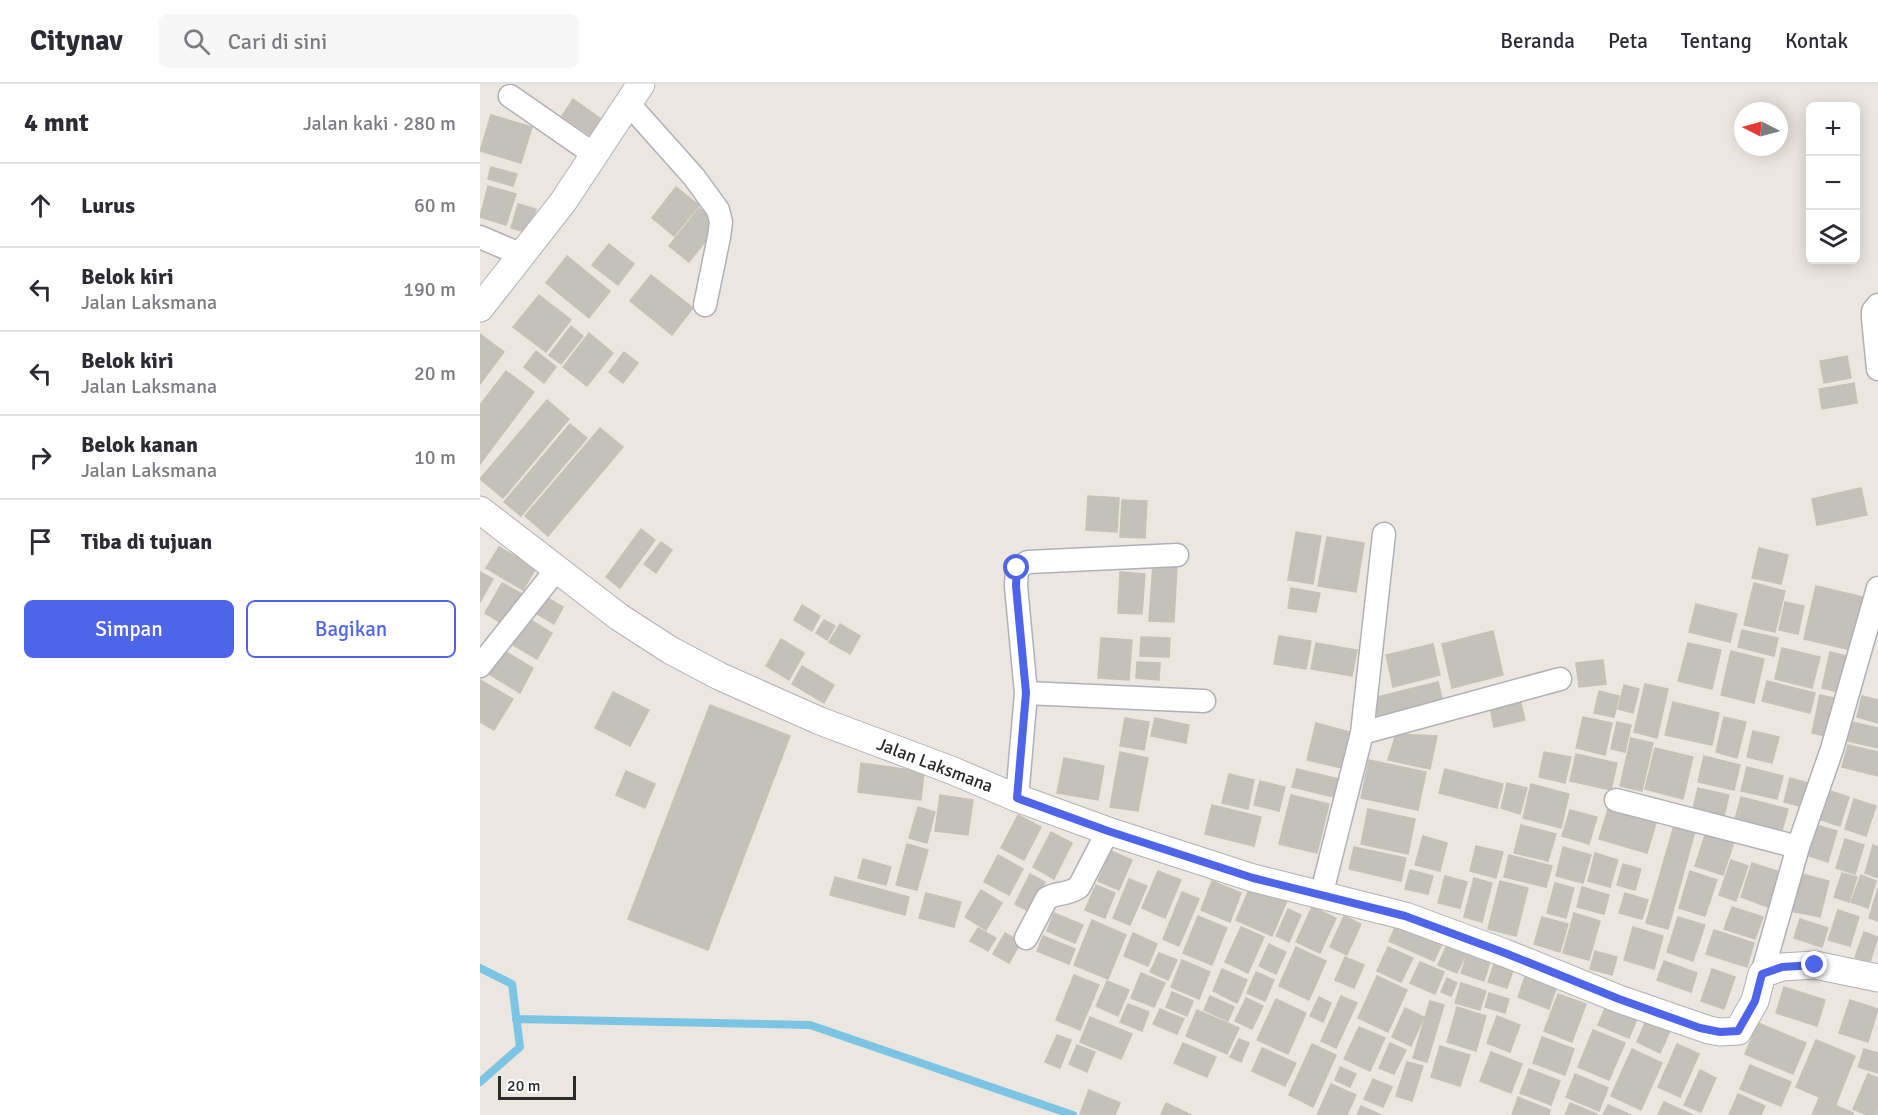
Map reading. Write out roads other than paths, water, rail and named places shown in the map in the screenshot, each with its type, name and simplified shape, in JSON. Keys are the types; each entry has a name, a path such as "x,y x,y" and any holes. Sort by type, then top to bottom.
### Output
{"street":[{"path":"480,308 563,202 635,94 718,210 721,222 719,237 705,305"},
{"path":"510,96 595,155"},
{"path":"480,237 522,255"},
{"path":"1878,305 1873,311 1873,318 1878,369"},
{"name":"Jalan Laksmana","path":"480,510 619,617 670,650 719,676 820,721 1108,831 1253,878 1405,916 1700,1028 1720,1032 1738,1031 1755,1001 1762,974"},
{"path":"1321,896 1362,733 1384,534"},
{"path":"1017,798 1026,693 1016,586 1016,573 1020,565 1028,562 1177,555"},
{"path":"480,666 556,570"},
{"path":"1762,974 1798,847 1832,749 1878,588"},
{"path":"1362,733 1560,679"},
{"path":"1026,693 1204,701"},
{"path":"1617,800 1798,847"},
{"path":"1026,938 1047,898 1071,893 1079,887 1108,831"},
{"path":"1762,974 1782,967 1815,965 1878,978"}],"waterway":[{"path":"480,968 512,984 520,1047 480,1082"},
{"path":"516,1019 810,1025 1073,1115"}]}
